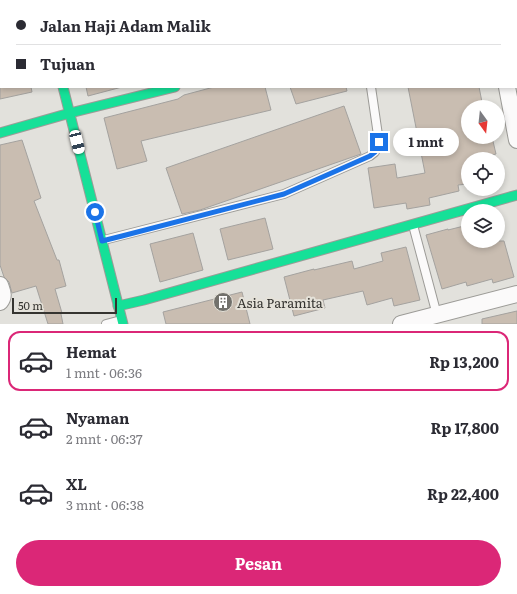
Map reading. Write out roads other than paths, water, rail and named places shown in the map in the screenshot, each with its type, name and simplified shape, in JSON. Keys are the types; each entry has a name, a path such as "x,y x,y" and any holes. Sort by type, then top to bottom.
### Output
{"street":[{"path":"63,88 122,322"},
{"path":"0,133 70,113 171,88"},
{"path":"511,96 517,140"},
{"path":"118,306 517,195"},
{"path":"0,285 3,295 0,302"},
{"path":"401,324 517,294"}],"lane":[{"path":"102,241 284,194 370,156 375,152 379,142 371,88"},
{"path":"413,224 437,315"},
{"path":"106,324 122,322"}],"place":[{"name":"Asia Paramita","path":"223,302"}]}
